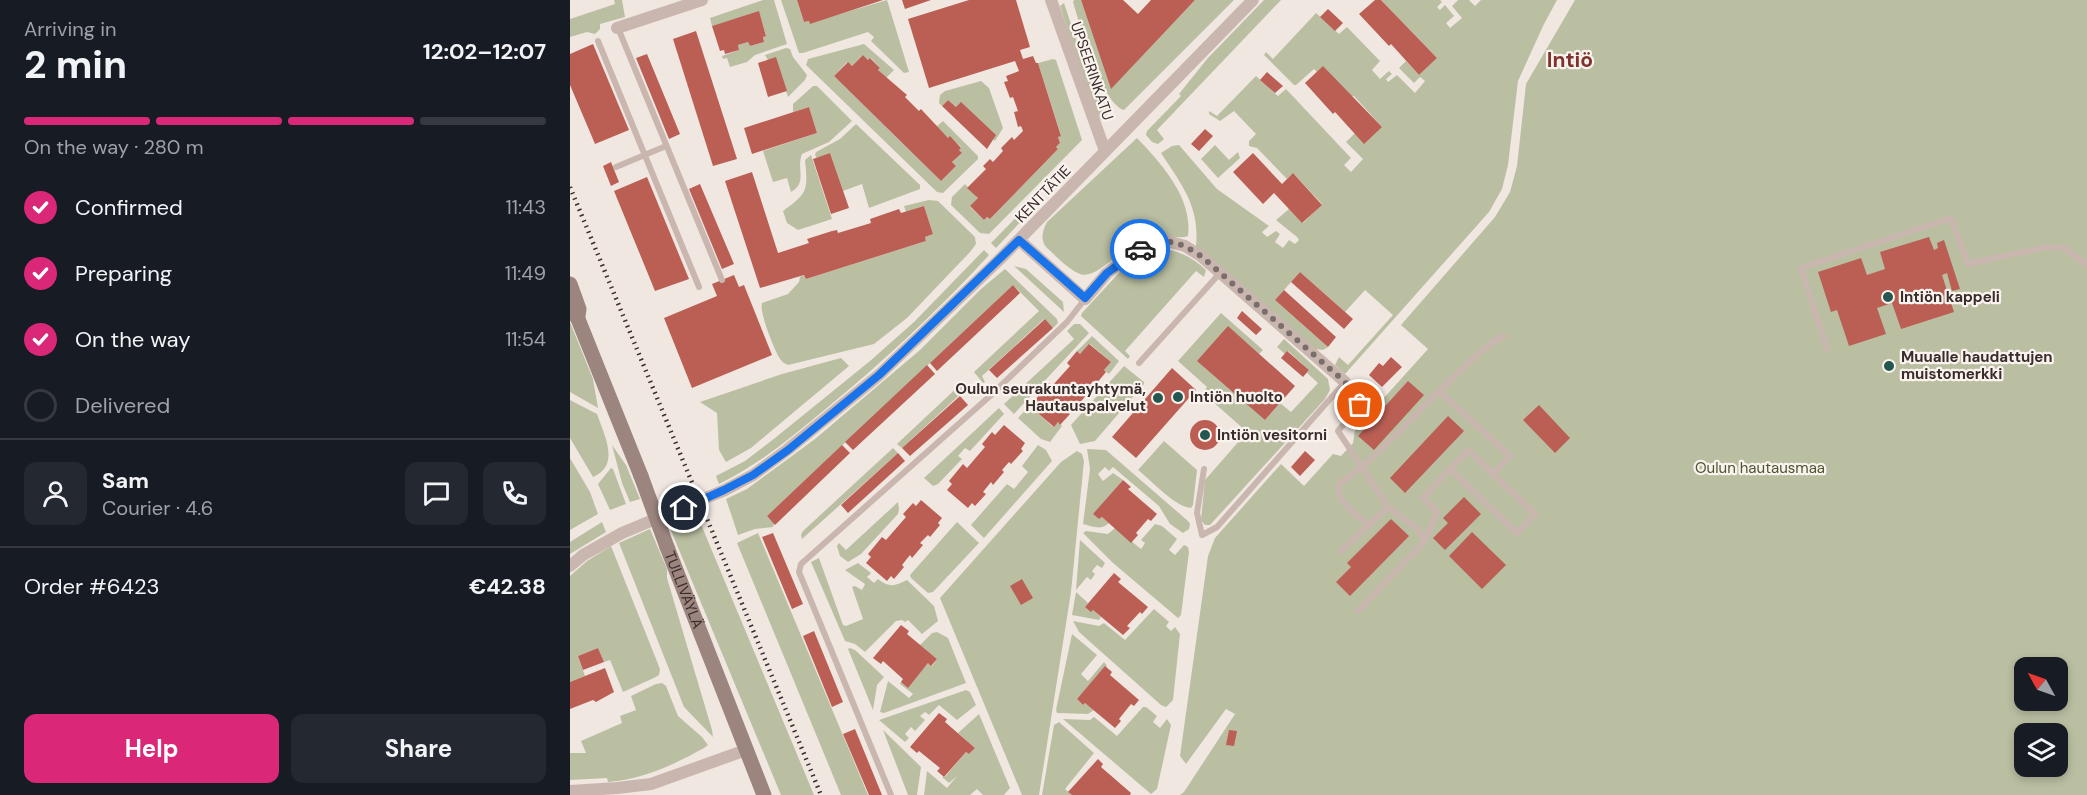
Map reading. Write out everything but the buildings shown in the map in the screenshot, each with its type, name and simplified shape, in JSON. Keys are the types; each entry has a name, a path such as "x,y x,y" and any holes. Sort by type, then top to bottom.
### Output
{"main road":[{"name":"TULLIVÄYLÄ","path":"570,284 579,309 574,313 641,476 764,795"}],"street":[{"path":"617,28 702,0"},
{"name":"UPSEERINKATU","path":"1051,0 1105,151"},
{"name":"KENTTÄTIE","path":"570,566 583,555 622,533 724,490 753,475 788,450 879,375 1019,240 1253,0"},
{"path":"1019,240 1085,298 1107,273 1136,251 1163,240 1185,246 1201,256 1345,382"},
{"path":"570,791 651,784 746,750"}],"lane":[{"path":"617,28 722,280"},
{"path":"598,41 699,287"},
{"path":"616,167 666,146"},
{"path":"1827,349 1801,268 1951,218 1968,264 2046,247 2064,248 2087,265"},
{"path":"1139,363 1220,273"},
{"path":"891,795 799,572 801,564 990,396 1067,322 1085,298"},
{"path":"1369,525 1340,499 1337,492 1339,484 1362,468 1438,391 1491,343 1503,336"},
{"path":"1204,469 1197,513 1202,535 1217,527 1345,382 1360,405 1338,431 1388,507 1417,528 1425,541"},
{"path":"1438,391 1510,456 1493,474"},
{"path":"1358,611 1425,541 1437,512 1423,498 1450,469 1468,450 1535,514 1516,533 1450,469"},
{"path":"1341,551 1388,507"}],"green space":[{"path":"614,0 622,0 625,17 600,24 600,29 595,34 587,32 570,37 570,19 615,4"},
{"path":"763,0 774,0 787,44 730,67 727,58 723,59 722,56 739,50 738,45 748,42 750,46 764,42 763,37 766,35 759,12 712,26 710,18"},
{"path":"781,0 797,0 804,22 809,21 810,23 887,0 909,72 904,73 871,41 874,37 868,32 799,53"},
{"path":"1074,0 1081,0 1111,88 1195,0 1234,0 1124,110 1115,104 1107,93 1092,62"},
{"path":"1264,0 1281,0 1157,130 1164,139 1158,144 1152,142 1146,135 1147,131 1181,96 1179,94 1207,59"},
{"path":"1381,0 1440,0 1442,2 1437,7 1440,10 1445,5 1454,16 1446,23 1450,28 1462,18 1452,6 1458,0 1469,0 1475,6 1481,0 1557,0 1518,81 1508,165 1502,189 1489,212 1345,374 1335,365 1339,357 1348,365 1393,315 1365,290 1345,312 1300,272 1275,300 1328,347 1323,350 1315,349 1196,246 1195,219 1188,196 1161,153 1172,146 1179,145 1217,189 1269,226 1262,232 1267,237 1276,231 1280,234 1275,242 1283,248 1289,240 1295,244 1299,240 1297,237 1276,220 1289,209 1303,223 1322,204 1293,173 1287,179 1257,148 1249,146 1249,141 1256,134 1234,111 1220,121 1209,114 1209,111 1217,116 1256,76 1278,96 1286,89 1351,158 1344,165 1351,172 1363,159 1346,142 1355,133 1382,127 1323,67 1317,72 1314,69 1294,85 1264,55 1266,52 1273,59 1316,13 1339,34 1347,27 1380,61 1372,70 1380,79 1389,71 1392,74 1386,79 1388,82 1397,75 1415,93 1425,81 1420,77 1414,83 1399,68 1406,61 1419,75 1437,58"},
{"name":"Oulun hautausmaa","path":"1575,0 2087,0 2087,795 1180,795 1235,714 1226,709 1186,764 1180,756 1208,556 1215,538 1281,464 1304,486 1333,454 1341,456 1353,443 1355,430 1428,349 1401,325 1495,217 1510,192 1517,166 1526,84"},
{"path":"1064,3 1087,72 1110,109 1101,120 1091,102 1060,6"},
{"path":"864,44 894,70 886,78 871,58 868,60 863,55 852,66 847,62 834,76 941,181 956,166 952,162 962,153 959,150 961,147 936,127 943,121 978,156 978,159 943,193 937,192 806,65 808,59"},
{"path":"786,48 790,49 793,57 807,75 788,97 765,55"},
{"path":"1056,60 1082,140 989,234 980,233 951,205 952,197 965,184 978,198 970,207 984,220 987,217 990,219 1058,149 1056,147 1060,143 1058,137 1061,135 1038,63"},
{"path":"981,81 989,88 1003,128 995,141 948,100 942,106 939,103 940,95 945,91"},
{"path":"813,86 817,86 852,121 829,142 802,154 799,184 791,192 787,178 773,182 763,151 817,133 809,107 793,112 793,104"},
{"path":"856,124 920,185 920,189 869,208 862,184 843,191 830,153 817,158 815,155 816,152 840,139"},
{"path":"1137,138 1165,170 1180,195 1186,208 1188,236 1147,237 1130,246 1095,272 1087,275 1080,274 1047,248 1042,236 1045,225"},
{"path":"1215,145 1229,160 1238,152 1240,158 1218,178 1201,159"},
{"path":"811,155 832,219 798,230 787,223 783,211 802,195 806,185 805,160"},
{"path":"1035,198 1039,202 996,248 991,243"},
{"path":"929,200 938,201 975,237 976,244 970,252 907,318 874,344 788,365 783,362 777,354 768,331 762,303 788,294 804,275 806,279 926,241 925,237 933,234 924,206 906,212 904,206"},
{"path":"1166,249 1183,254 1197,262 1206,270 1204,277 1196,271 1125,351 1130,356 1128,359 1081,316 1082,313 1129,262 1140,255"},
{"path":"984,250 989,255 931,315 870,371 776,449 719,484 716,476 745,461 870,361 914,322"},
{"path":"1014,266 1026,269 1063,302 1064,312"},
{"path":"1005,269 1057,319 1058,323 1053,328 1044,319 982,376 985,382 983,383 974,372 1039,311 1013,285 767,516 774,523 773,527 755,529 738,535 726,499 747,489 815,439 920,350 981,289"},
{"path":"1221,313 1263,350 1259,354 1228,327 1265,420 1280,403 1291,412 1318,383 1307,373 1309,370 1288,351 1285,354 1277,347 1284,339 1328,379 1330,390 1325,399 1210,525 1205,525 1201,520 1205,480 1247,432 1203,393 1207,387 1178,361"},
{"path":"570,322 593,379 598,408 570,392"},
{"path":"1074,324 1080,324 1089,333 1014,414 1004,404 1074,339 1067,331"},
{"path":"1092,336 1119,361 1109,374 1104,370 1111,362 1090,344 1080,354 1077,351"},
{"path":"841,358 849,366 751,448 726,462 719,450 717,413 700,402 782,374"},
{"path":"1124,366 1144,384 1095,441 1080,444 1071,425"},
{"path":"963,382 974,390 972,392 967,388 902,448 897,444"},
{"path":"570,400 597,414 606,440 608,458 606,465 593,477 570,438"},
{"path":"1035,400 1038,403 1033,409 1053,427 1058,422 1062,426 1050,442 1041,439 1018,418"},
{"path":"999,408 1004,414 970,451 965,448 958,456 962,459 938,484 933,486 924,478"},
{"path":"1164,441 1197,470 1191,508 1171,498 1138,470"},
{"path":"612,445 626,465 640,499 630,502 622,483"},
{"path":"1038,445 1046,450 1052,461 984,538 971,525 1007,484 1014,489 1028,472 1022,466"},
{"path":"893,448 898,453 802,539 803,531"},
{"path":"1087,449 1106,450 1188,521 1189,529 1183,533 1170,524 1159,506 1113,467 1109,471 1105,467 1098,474 1103,481 1113,473 1123,480 1094,514 1109,523 1100,527 1083,524 1090,469"},
{"path":"1077,451 1082,454 1084,461 1071,592 1039,795 1022,795 940,598 1061,462"},
{"path":"570,458 590,492 598,514 570,530"},
{"path":"611,468 626,504 610,510 598,484"},
{"path":"898,502 898,514 861,554 848,562 840,556 837,546 839,543 846,550"},
{"path":"695,510 814,795 781,795 667,521"},
{"path":"602,522 606,532 570,554 570,542"},
{"path":"957,522 979,543 933,592 928,593 910,575"},
{"path":"1155,524 1162,526 1177,539 1169,550 1175,555 1184,545 1188,547 1181,615 1178,618 1113,563 1083,533 1086,531 1108,534 1115,528 1141,549 1145,543 1141,540"},
{"path":"650,529 667,569 667,578 713,737 684,707 619,543"},
{"path":"758,533 868,795 841,795 737,543"},
{"path":"1080,540 1105,563 1102,568 1097,565 1092,571 1095,574 1091,580 1087,577 1076,590"},
{"path":"611,546 660,669 656,677 623,692 610,660 604,662 598,648 578,656 585,676 570,682 570,576 587,561"},
{"path":"819,558 843,625 846,626 863,619 852,587 855,586 862,590 865,584 845,570 858,563 871,573 867,577 874,583 878,579 885,584 892,585 907,580 934,606 938,621 922,634 908,620 896,621 865,652 855,644 845,641 811,562"},
{"path":"1076,592 1088,603 1085,607 1101,617 1099,620 1072,615"},
{"path":"1154,609 1169,622 1166,626 1171,631 1175,627 1180,634 1173,700 1166,707 1079,632 1073,621 1099,626 1104,623 1125,640"},
{"path":"937,632 948,638 966,683 884,713 880,712 888,681 909,698 913,694 900,684 901,682 908,687 928,663 932,666 937,659 920,645 932,633"},
{"path":"1072,634 1097,655 1081,674 1088,681 1104,662 1107,666 1077,699 1094,710 1088,714 1057,713 1056,710"},
{"path":"850,648 884,677 877,685 873,710 848,649"},
{"path":"662,683 666,686 678,716 708,745 669,765 634,778 608,782 607,778 570,780 570,753 586,753 581,741 622,723 620,716 636,710 631,696"},
{"path":"966,690 970,692 976,705 957,720 939,705 929,715 925,712 920,716 925,720 915,731 911,727 905,734 909,738 905,742 879,720"},
{"path":"1143,707 1157,716 1153,722 1160,728 1167,719 1171,725 1157,789 1151,794 1063,719 1090,720 1094,717 1117,736"},
{"path":"979,714 1010,788 1004,795 983,795 977,789 970,795 924,795 927,771 947,788 957,776 949,783 942,777 945,777 966,752 969,754 975,748 958,733"},
{"path":"1059,722 1094,753 1065,789 1072,795 1042,795 1054,725"},
{"path":"883,730 921,767 917,795 908,795"}],"railway":[{"path":"570,187 821,795"}],"way so far":[{"path":"1140,249 1163,240 1185,246 1201,256 1345,382 1360,405"}],"place":[{"name":"Intiön kappeli","path":"1888,297"},
{"name":"Muualle haudattujen muistomerkki","path":"1889,366"},
{"name":"Intiön huolto","path":"1178,397"},
{"name":"Oulun seurakuntayhtymä, Hautauspalvelut","path":"1158,398"},
{"name":"Intiön vesitorni","path":"1205,435"}],"district":[{"name":"Intiö","path":"1570,60"}],"route":[{"path":"684,508 753,475 788,450 879,375 1019,240 1085,298 1107,273 1140,249"}]}
